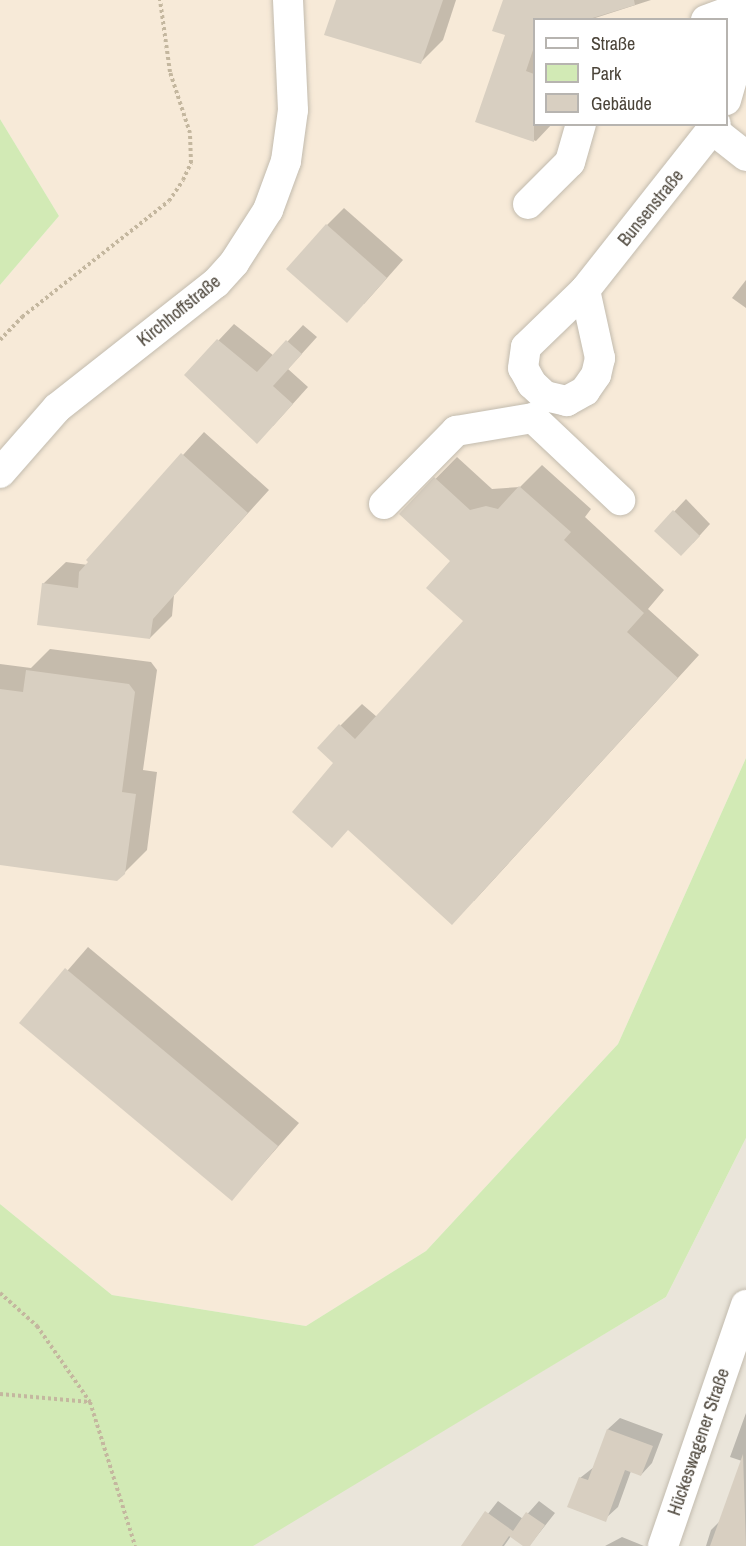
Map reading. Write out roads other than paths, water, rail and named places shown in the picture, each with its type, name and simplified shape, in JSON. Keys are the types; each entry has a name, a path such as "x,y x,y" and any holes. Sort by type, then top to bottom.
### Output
{"street":[{"name":"Kirchhoffstraße","path":"0,472 57,408 216,283 234,263 268,210 286,161 293,110 288,0"},
{"path":"710,18 740,4 739,55 728,93"},
{"path":"528,204 570,162 580,126"},
{"path":"715,127 746,156"},
{"name":"Bunsenstraße","path":"620,500 539,407 532,384 523,368 526,347 585,290 715,127"},
{"path":"384,504 456,431 539,407 567,402 585,391 596,375 600,358 585,290"},
{"name":"Hückeswagener Straße","path":"663,1546 746,1305"}]}
